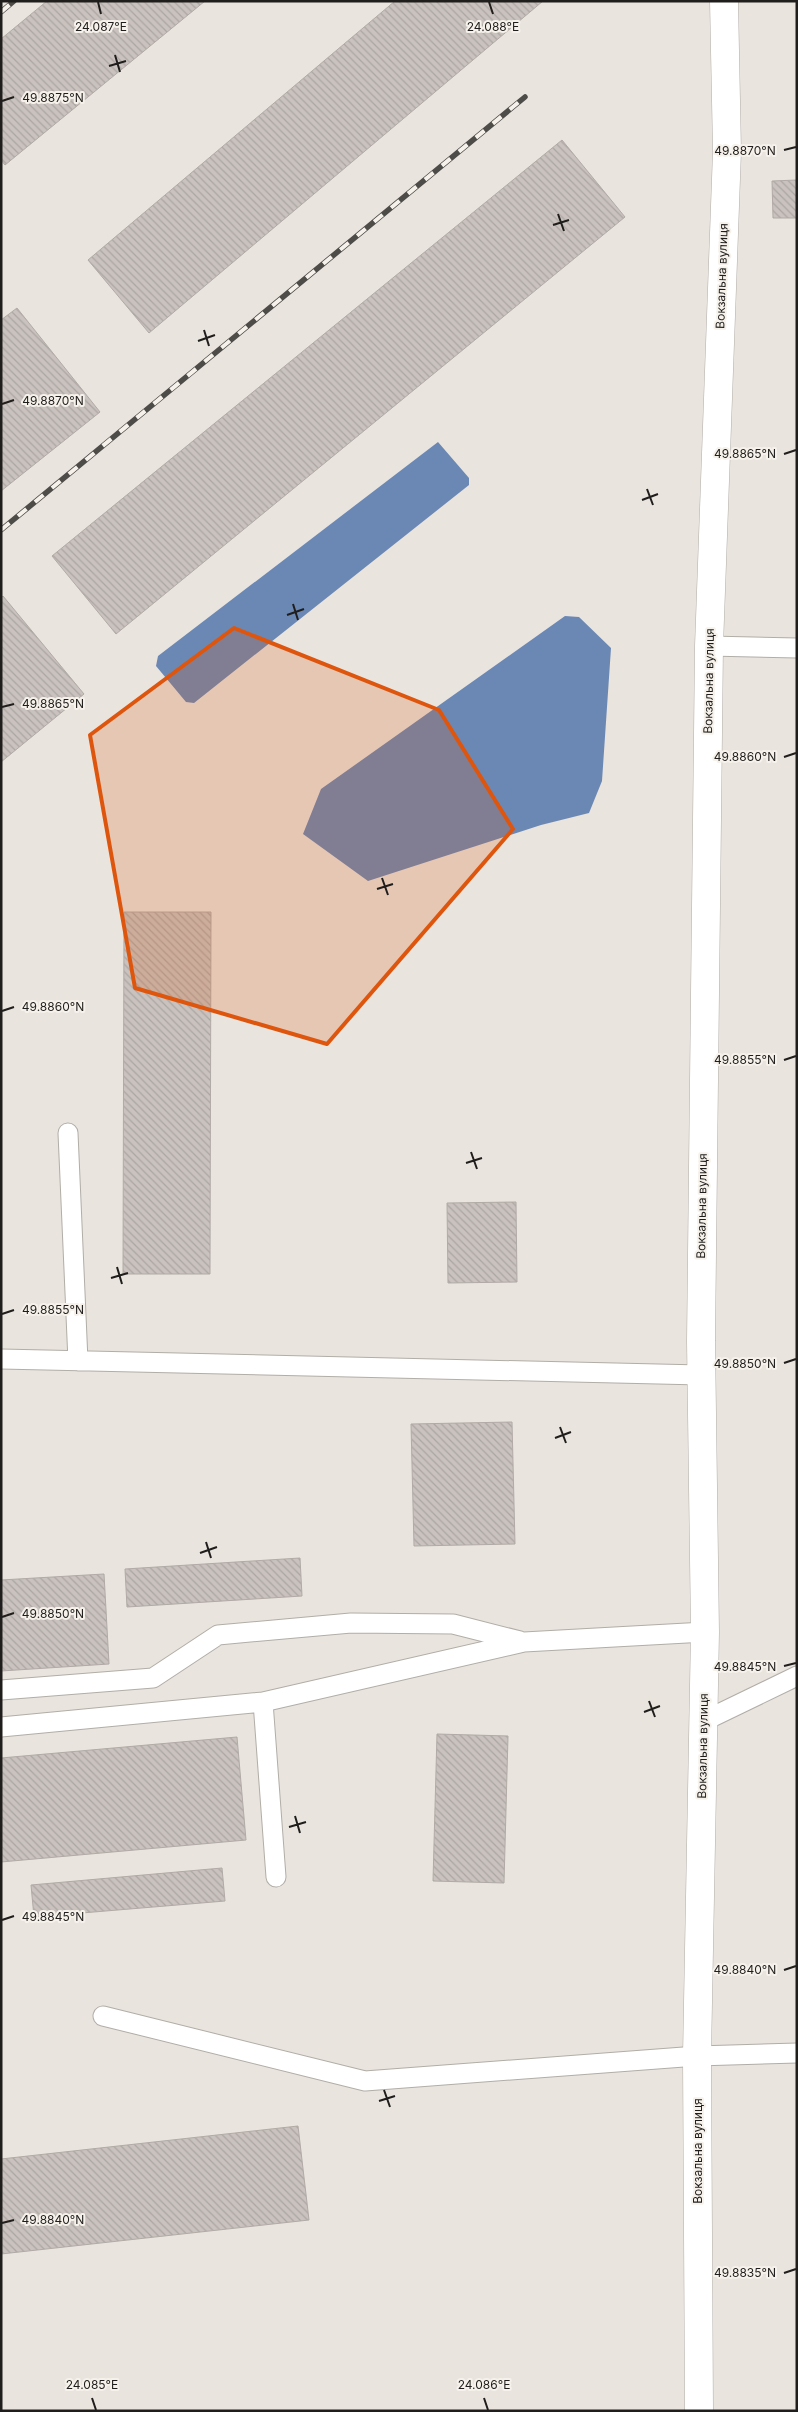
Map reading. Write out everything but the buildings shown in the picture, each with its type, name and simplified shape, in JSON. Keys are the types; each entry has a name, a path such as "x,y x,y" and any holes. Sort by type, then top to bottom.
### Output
{"street":[{"name":"Вокзальна вулиця","path":"699,2411 697,2056 705,1632 701,1375 709,646 727,151 724,1"}],"lane":[{"path":"709,646 797,648"},
{"path":"68,1133 78,1361"},
{"path":"1,1359 701,1375"},
{"path":"1,1690 153,1678 218,1636 351,1622 453,1624 524,1642"},
{"path":"1,1727 263,1702 524,1642 705,1632"},
{"path":"704,1722 797,1676"},
{"path":"263,1702 276,1877"},
{"path":"103,2016 365,2081 697,2056 797,2053"}],"highlighted area":[{"path":"234,628 439,710 513,829 327,1044 135,988 90,735"}],"water":[{"path":"438,442 469,478 469,485 194,703 186,702 156,666 158,656"},
{"path":"565,616 579,617 611,648 602,781 589,813 541,825 368,881 303,834 321,789"}],"railway":[{"path":"1,12 14,1"},
{"path":"1,530 525,97"}]}
